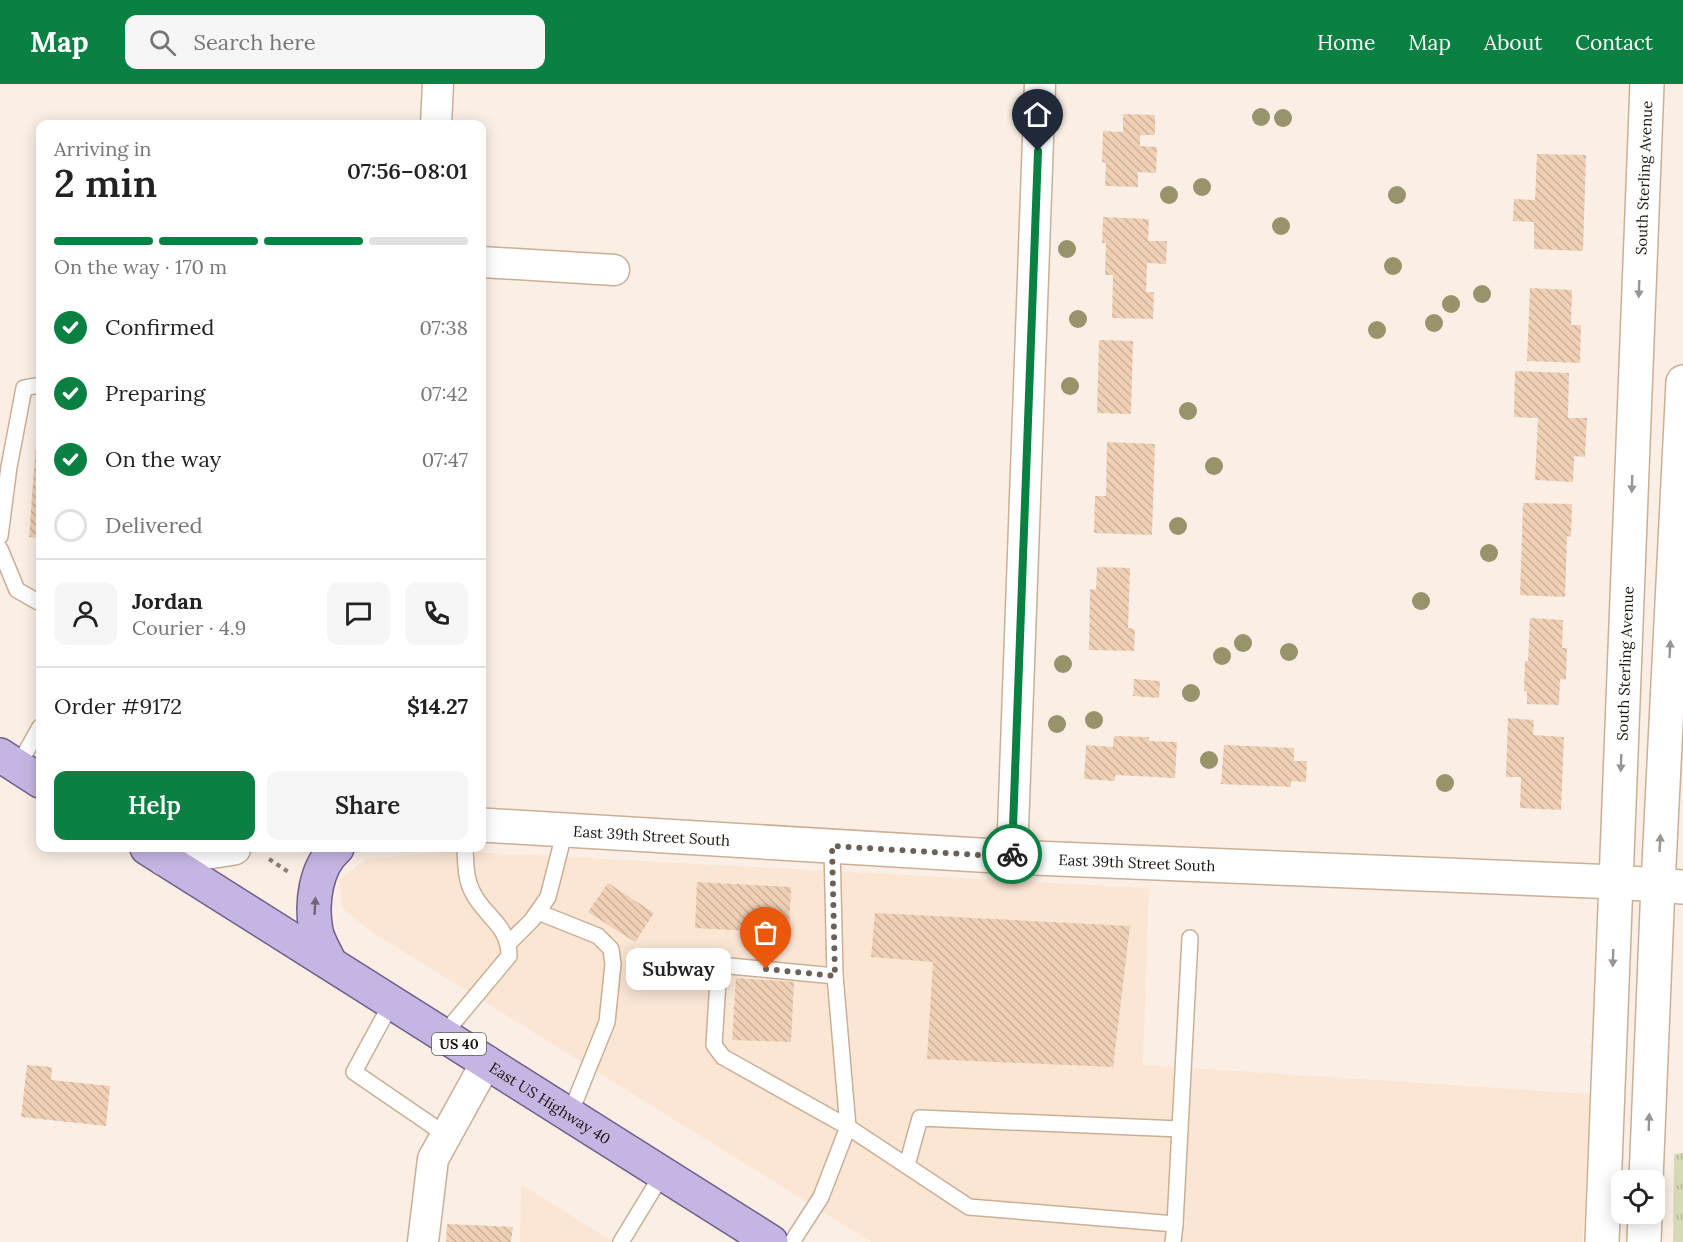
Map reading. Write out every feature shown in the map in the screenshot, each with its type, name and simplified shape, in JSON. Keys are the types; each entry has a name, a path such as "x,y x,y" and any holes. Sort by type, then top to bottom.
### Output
{"main road":[{"name":"South Sterling Avenue","path":"1602,1242 1647,84"},
{"path":"1647,1170 1671,886 1683,382"},
{"name":"East 39th Street South","path":"486,825 1012,857 1671,886"},
{"path":"156,853 172,852"},
{"path":"329,961 317,933 314,907 319,873 332,852"},
{"name":"East US Highway 40","path":"156,853 771,1242"},
{"path":"1644,1242 1645,1224"}],"street":[{"path":"436,120 438,84"},
{"path":"1012,857 1040,84"},
{"path":"486,262 614,270"},
{"path":"423,1242 433,1158 487,1061"}],"lane":[{"path":"0,536 9,467 24,388 36,386"},
{"path":"0,549 17,590 36,601"},
{"path":"20,767 36,735"},
{"path":"509,943 538,912 548,897 565,830"},
{"path":"792,1242 821,1197 848,1127 835,976 832,846"},
{"path":"444,1034 509,956 509,943 500,927 473,894 466,877 465,852"},
{"path":"538,912 598,936 611,949 613,964 607,1022 570,1114"},
{"path":"1173,1242 1190,938"},
{"path":"835,976 719,964 714,1045 723,1057 848,1127 969,1207 1175,1224"},
{"path":"392,1002 354,1072 446,1135"},
{"path":"908,1166 920,1118 1180,1129"},
{"path":"621,1242 663,1173"}],"path":[{"path":"269,859 295,876"}],"shaded area":[{"path":"445,852 475,852 1149,888 1143,1065 1590,1094 1583,1242 871,1242 372,932 343,909 339,880 366,859"},
{"path":"521,1184 613,1242 520,1242"}],"green space":[{"path":"1683,1153 1683,1242 1673,1242 1674,1154"}],"building":[{"path":"1123,114 1155,115 1155,135 1140,135 1140,146 1157,147 1156,173 1138,172 1138,187 1105,186 1106,163 1102,162 1103,131 1123,132"},
{"path":"1537,154 1586,155 1583,251 1534,249 1534,222 1513,221 1514,199 1535,200"},
{"path":"1103,217 1149,219 1148,241 1167,241 1166,264 1147,263 1146,292 1154,292 1153,319 1112,318 1113,275 1105,275 1106,243 1102,243"},
{"path":"1530,288 1572,290 1571,325 1581,325 1580,363 1527,361"},
{"path":"1099,340 1133,341 1131,414 1097,413"},
{"path":"1515,371 1569,373 1568,418 1587,418 1585,457 1574,456 1573,482 1535,480 1538,418 1514,417"},
{"path":"1107,442 1155,444 1152,535 1094,533 1095,496 1106,496"},
{"path":"36,443 36,538 29,537"},
{"path":"1523,503 1572,504 1571,537 1567,536 1565,597 1520,595"},
{"path":"1097,567 1130,568 1128,628 1135,629 1134,651 1089,650 1090,589 1096,590"},
{"path":"1530,618 1563,620 1562,648 1567,648 1566,680 1560,679 1559,705 1527,704 1527,691 1524,691 1525,661 1528,661"},
{"path":"1134,679 1160,681 1159,698 1133,696"},
{"path":"1508,718 1534,720 1533,735 1564,737 1561,810 1520,808 1521,777 1506,777"},
{"path":"1114,736 1149,737 1149,741 1177,742 1175,778 1115,775 1115,781 1084,779 1086,745 1113,747"},
{"path":"1224,745 1294,748 1294,761 1307,761 1306,782 1291,781 1291,787 1221,784"},
{"path":"697,882 791,887 789,933 695,928"},
{"path":"608,883 654,913 635,942 588,912"},
{"path":"875,913 1130,926 1113,1067 927,1059 933,962 871,957"},
{"path":"736,978 794,982 791,1042 732,1040"},
{"path":"27,1065 52,1067 51,1080 110,1086 106,1126 21,1117"},
{"path":"447,1224 513,1227 511,1242 446,1242"}],"way so far":[{"path":"766,969 835,976 832,846 1012,857 1012,854"}],"place":[{"name":"Subway","path":"766,969"}],"route":[{"path":"1012,854 1038,151"}]}
